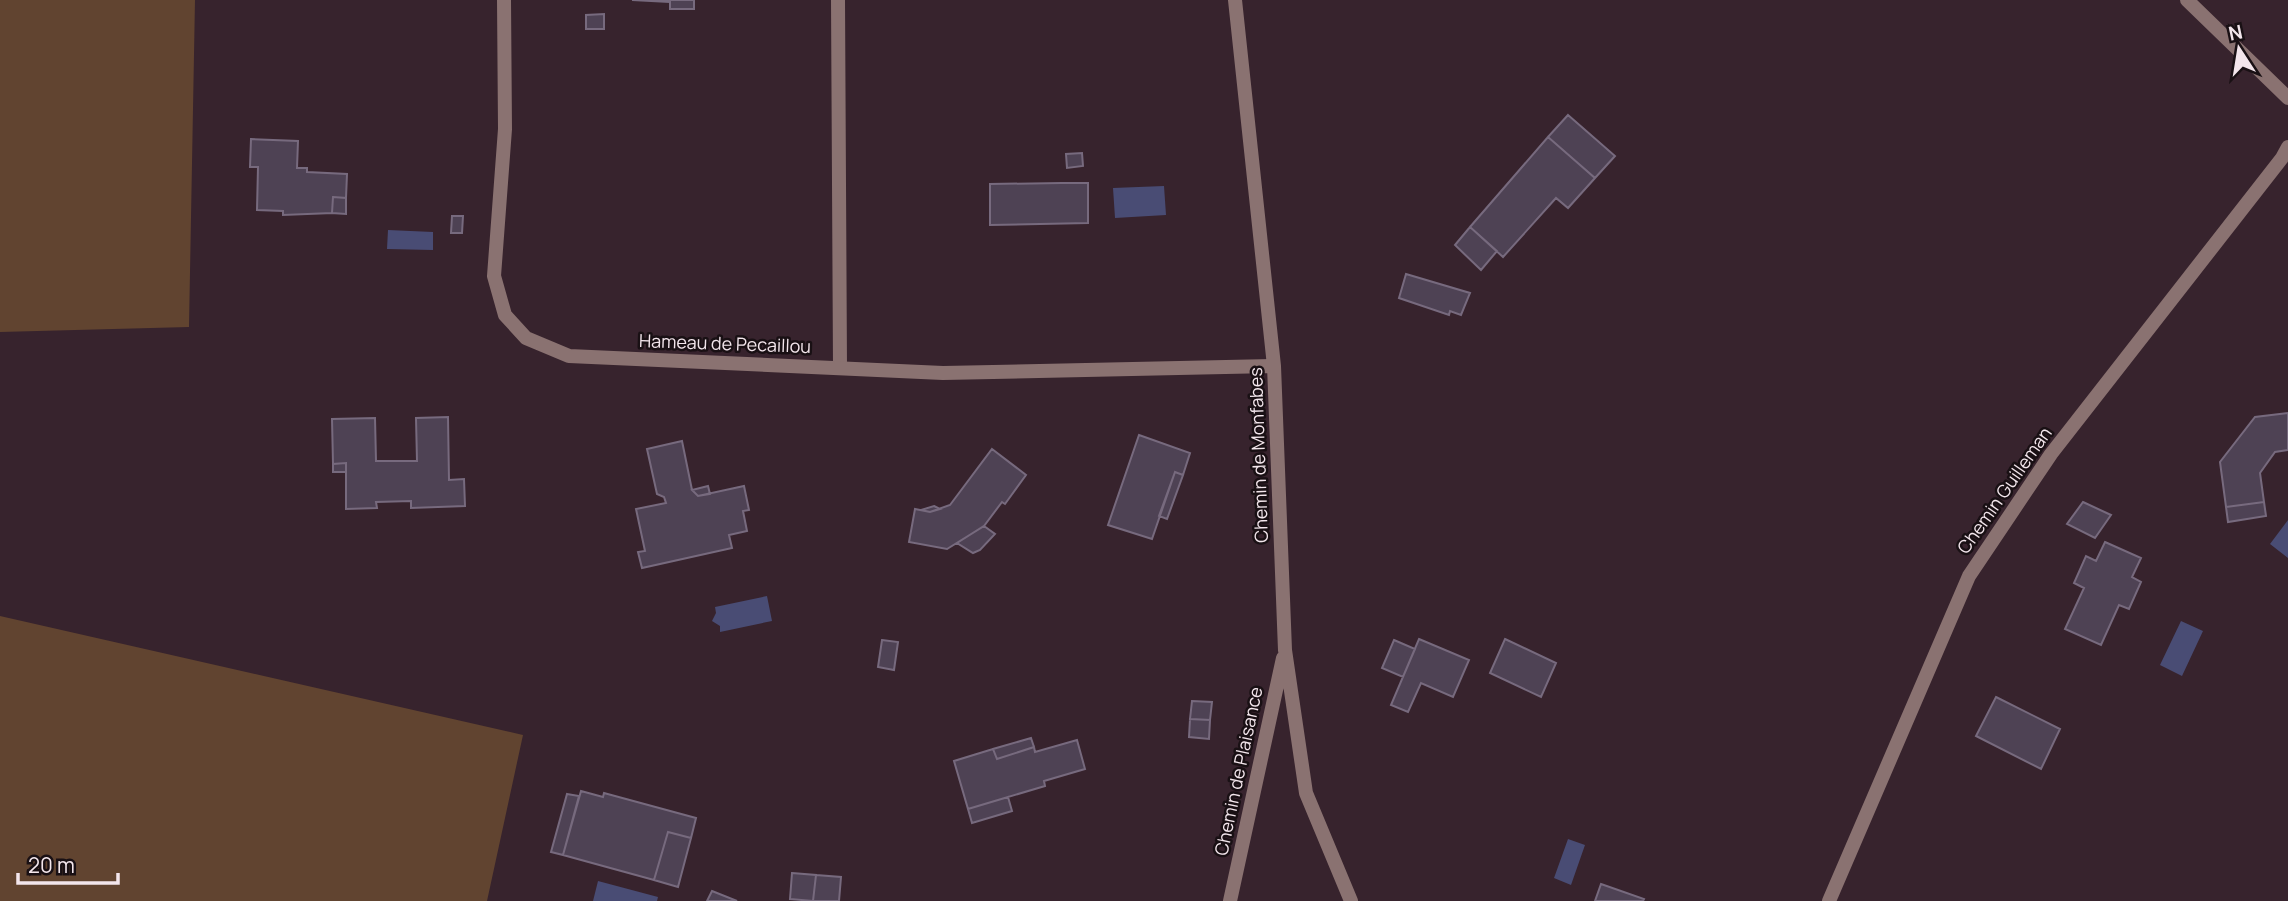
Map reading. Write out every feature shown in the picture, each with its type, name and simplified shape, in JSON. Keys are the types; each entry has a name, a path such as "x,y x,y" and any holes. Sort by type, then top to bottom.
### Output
{"street":[{"name":"Hameau de Pecaillou","path":"505,0 505,129 494,276 505,315 526,338 569,356 943,373 1274,366"},
{"path":"838,0 840,367"},
{"name":"Chemin de Monfabes","path":"1235,0 1274,366 1284,650 1307,793 1351,901"},
{"path":"2187,0 2288,98"},
{"name":"Chemin Guilleman","path":"1829,901 1969,576 2051,454 2288,147"},
{"name":"Chemin de Plaisance","path":"1230,901 1284,650"}],"shaded area":[{"path":"0,0 195,0 189,327 0,332"},
{"path":"0,616 523,735 487,901 0,901"}],"water":[{"path":"1164,186 1166,215 1115,218 1113,188"},
{"path":"388,230 433,232 433,250 387,249"},
{"path":"2288,520 2288,558 2270,544"},
{"path":"767,596 772,621 720,632 720,626 712,621 716,613 715,607"},
{"path":"2181,621 2203,631 2182,676 2160,665"},
{"path":"1568,839 1585,845 1571,885 1554,878"},
{"path":"598,881 658,897 657,901 593,901"}],"building":[{"path":"632,0 694,0 694,9 670,9 670,2"},
{"path":"604,14 604,29 586,29 586,15"},
{"path":"1568,115 1615,156 1595,178 1548,137"},
{"path":"1548,137 1595,178 1568,208 1556,198 1503,257 1470,227"},
{"path":"251,139 298,141 297,168 307,168 307,172 347,174 346,198 333,197 332,213 283,215 283,211 257,210 258,167 250,167"},
{"path":"1082,153 1083,166 1067,168 1066,154"},
{"path":"1088,183 1088,223 990,225 990,184"},
{"path":"333,197 346,198 346,214 332,213"},
{"path":"452,216 463,216 462,233 451,233"},
{"path":"1470,227 1497,251 1481,270 1455,245"},
{"path":"1406,274 1470,293 1461,315 1450,311 1449,315 1399,298"},
{"path":"2288,413 2288,450 2275,452 2260,473 2264,502 2226,507 2220,462 2255,417"},
{"path":"448,417 449,480 464,479 465,506 411,508 411,501 376,502 377,508 346,509 346,463 333,464 332,419 375,418 376,461 417,461 416,418"},
{"path":"1139,435 1190,453 1183,475 1175,472 1152,539 1108,525"},
{"path":"682,441 692,490 698,496 744,486 749,510 743,511 747,531 729,535 732,548 642,568 638,552 645,551 636,509 666,503 664,497 657,494 647,449"},
{"path":"992,449 1026,475 1005,504 1002,502 984,526 947,549 909,542 915,509 930,512 950,505"},
{"path":"346,463 346,472 333,472 333,464"},
{"path":"1175,472 1183,475 1167,519 1159,516"},
{"path":"708,486 710,494 698,496 692,490"},
{"path":"2083,502 2111,515 2095,538 2067,524"},
{"path":"2264,502 2266,516 2228,522 2226,507"},
{"path":"934,506 940,509 930,512 921,510"},
{"path":"984,526 995,534 980,550 973,553 957,543"},
{"path":"2105,542 2141,558 2132,577 2141,582 2129,609 2119,605 2101,645 2065,629 2084,588 2074,583 2086,556 2096,561"},
{"path":"1419,639 1469,660 1453,697 1421,683 1408,712 1391,705"},
{"path":"1505,639 1556,663 1541,697 1490,673"},
{"path":"882,640 898,642 894,670 878,667"},
{"path":"1394,640 1415,649 1403,677 1382,668"},
{"path":"1996,697 2060,729 2041,769 1976,736"},
{"path":"1192,701 1212,702 1210,720 1190,719"},
{"path":"1190,719 1210,720 1209,739 1189,737"},
{"path":"1031,738 1034,747 997,759 993,749"},
{"path":"1077,740 1085,769 1044,781 1045,786 968,809 954,761 993,749 997,759 1034,747 1035,752"},
{"path":"581,791 603,797 604,793 696,818 691,838 668,832 654,880 563,855"},
{"path":"567,794 579,796 563,855 551,852"},
{"path":"1008,797 1012,811 972,823 968,809"},
{"path":"668,832 691,838 678,887 654,880"},
{"path":"792,873 816,875 813,901 790,899"},
{"path":"816,875 841,877 839,901 813,901"},
{"path":"1601,884 1644,899 1595,901"},
{"path":"712,891 737,901 707,901"}]}
